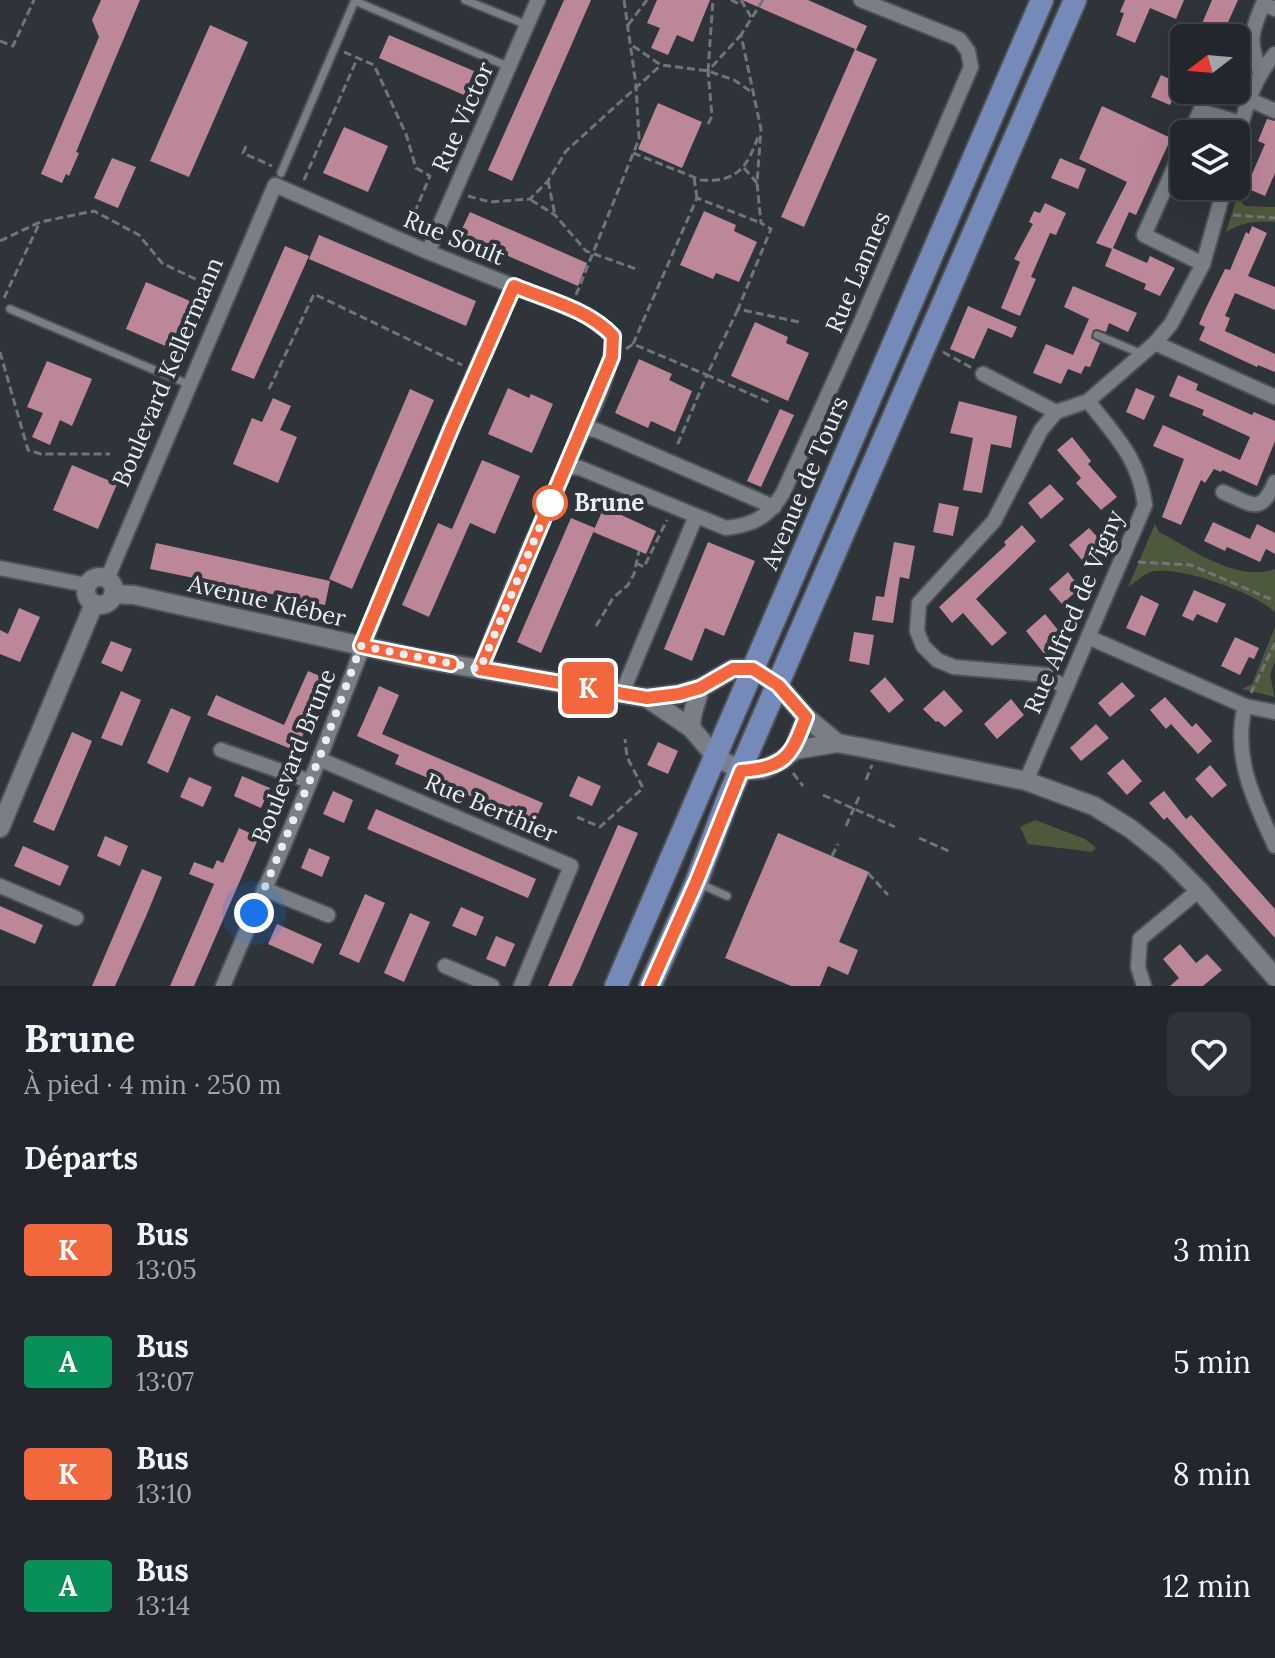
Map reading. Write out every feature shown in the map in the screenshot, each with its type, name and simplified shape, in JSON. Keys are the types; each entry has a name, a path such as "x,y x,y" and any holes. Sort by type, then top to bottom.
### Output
{"main road":[{"name":"Avenue de Tours","path":"616,986 1042,0"},
{"path":"650,986 1075,0"}],"street":[{"name":"Rue Victor","path":"428,252 538,0"},
{"path":"861,0 886,5"},
{"name":"Rue Lannes","path":"774,507 860,324 971,67 968,51 959,39 886,5"},
{"path":"1260,71 1251,49 1251,31 1268,5"},
{"path":"1250,94 1260,71 1275,54"},
{"path":"1250,100 1275,111"},
{"path":"1196,120 1200,111 1231,120"},
{"path":"1170,177 1144,235 1203,264"},
{"name":"Rue Soult","path":"278,179 298,195 428,252 586,315 613,336 612,357"},
{"name":"Boulevard Kellermann","path":"110,587 226,294 278,179"},
{"path":"1065,688 1047,675 954,667 937,660 923,646 917,631 919,603 994,521 1041,430 1056,412 1088,401 1155,343 1171,324 1203,264 1221,200"},
{"name":"Boulevard Brune","path":"223,986 319,759 361,646 445,441 514,286"},
{"path":"1155,343 1275,397"},
{"path":"480,669 612,357"},
{"path":"983,374 1056,412"},
{"name":"Rue Alfred de Vigny","path":"1026,781 1145,505 1142,481 1132,459 1088,401"},
{"path":"584,428 596,430 774,507"},
{"path":"566,466 580,468 726,528 750,525 774,507"},
{"path":"1223,492 1255,506 1262,505 1275,482"},
{"path":"622,693 696,516"},
{"path":"1,566 87,585 98,577 110,587 106,604 94,604 87,598 87,585"},
{"name":"Avenue Kléber","path":"110,587 361,646 647,698"},
{"path":"0,828 94,604"},
{"path":"1088,637 1245,706 1275,712"},
{"path":"647,698 700,688 733,669 753,669 778,685 806,717 837,743"},
{"path":"691,728 700,688"},
{"path":"647,698 691,728 715,756 741,771 764,769 782,760 794,750 806,717"},
{"path":"1245,706 1240,756 1253,797 1275,846"},
{"path":"794,750 837,743 1026,781 1094,806 1131,829 1166,857 1275,977"},
{"path":"221,750 309,781"},
{"name":"Rue Berthier","path":"319,759 571,866 521,986"},
{"path":"0,886 76,918"},
{"path":"264,889 328,915"},
{"path":"1144,986 1138,967 1140,939 1199,890"},
{"path":"445,966 492,986"}],"lane":[{"path":"465,0 527,25"},
{"path":"278,179 355,1 509,67"},
{"path":"10,309 190,385"},
{"path":"1097,335 1142,354"},
{"path":"696,883 727,896"}],"path":[{"path":"0,41 13,46 34,0"},
{"path":"570,309 639,139 636,85 624,0"},
{"path":"628,25 647,0"},
{"path":"708,124 712,116 708,71 713,0"},
{"path":"731,0 744,6"},
{"path":"741,0 752,19"},
{"path":"708,71 741,35 763,0"},
{"path":"741,35 761,129 757,183 761,223"},
{"path":"631,45 661,65 708,71 734,80 753,93"},
{"path":"335,48 374,65 406,134 416,168 430,176 403,241"},
{"path":"298,195 357,57"},
{"path":"530,199 548,181 566,151 661,65"},
{"path":"633,153 694,177 713,181 748,165 761,129"},
{"path":"243,153 246,146"},
{"path":"744,168 757,183"},
{"path":"612,357 633,344 697,198 694,177"},
{"path":"548,181 555,215"},
{"path":"454,192 490,202 530,199 555,215 586,251 639,270"},
{"path":"669,463 771,229 697,198"},
{"path":"0,241 40,222 94,211 139,235 162,263 226,294"},
{"path":"1217,215 1275,218"},
{"path":"1,305 40,222"},
{"path":"269,389 314,294 466,366"},
{"path":"738,309 799,322"},
{"path":"926,342 983,374"},
{"path":"633,344 771,403"},
{"path":"0,352 28,450 41,454 110,454"},
{"path":"636,563 644,567 674,507"},
{"path":"596,626 613,598 628,585 639,551"},
{"path":"1122,561 1191,565 1275,601"},
{"path":"1245,706 1275,643"},
{"path":"577,817 600,827 643,788 627,757 625,739"},
{"path":"790,770 803,786"},
{"path":"866,780 871,770"},
{"path":"823,795 895,827"},
{"path":"846,826 859,797"},
{"path":"919,838 951,852"},
{"path":"832,856 838,844"},
{"path":"868,873 888,895"}],"green space":[{"path":"1236,200 1245,206 1275,207 1275,222 1249,223 1226,232"},
{"path":"1155,524 1159,532 1230,568 1245,572 1275,569 1275,613 1235,589 1176,572 1148,573 1128,587"},
{"path":"1275,627 1275,661 1270,675 1275,697 1242,689 1252,684"},
{"path":"1035,820 1085,839 1096,848 1092,852 1028,844 1020,827"}],"building":[{"path":"101,0 140,0 76,152 79,153 69,176 66,174 62,183 41,174 99,37 92,20"},
{"path":"564,0 591,0 512,181 488,170"},
{"path":"657,0 710,0 693,42 677,35 668,55 651,48 660,28 647,23"},
{"path":"742,0 808,0 867,26 856,50 877,59 804,227 781,217 855,49"},
{"path":"1125,0 1184,0 1176,19 1150,8 1135,43 1116,35"},
{"path":"1212,0 1238,0 1227,24 1202,24"},
{"path":"210,25 248,42 189,177 150,161"},
{"path":"389,35 474,71 464,95 379,58"},
{"path":"1161,75 1170,79 1170,105 1151,97"},
{"path":"658,103 702,122 682,168 638,149"},
{"path":"1102,106 1170,138 1136,215 1129,212 1113,248 1147,263 1150,256 1175,268 1160,296 1144,289 1146,284 1105,266 1112,249 1096,243 1127,182 1079,159"},
{"path":"1267,119 1275,121 1275,173 1265,196 1250,190 1250,179 1265,144 1258,141"},
{"path":"344,127 388,146 368,192 323,173"},
{"path":"112,158 136,167 118,208 94,198"},
{"path":"1060,158 1086,169 1078,189 1051,178"},
{"path":"1045,203 1066,213 1056,235 1050,233 1031,277 1036,279 1020,316 1001,308 1020,262 1014,259 1033,224 1029,222 1034,211 1040,213"},
{"path":"704,211 736,225 734,231 757,242 739,282 716,273 713,279 680,265"},
{"path":"470,212 587,263 578,286 459,235"},
{"path":"1252,226 1267,233 1248,276 1275,287 1275,310 1235,293 1225,316 1230,318 1225,331 1275,354 1275,372 1199,340 1205,327 1199,324 1206,308 1225,269 1230,270 1246,232 1249,234"},
{"path":"319,235 476,301 466,326 309,259"},
{"path":"285,246 309,256 254,379 231,370"},
{"path":"146,282 190,301 170,348 126,329"},
{"path":"1073,286 1137,313 1128,332 1109,323 1106,332 1093,330 1091,338 1100,343 1090,367 1085,366 1081,374 1068,369 1061,384 1033,373 1046,344 1073,355 1089,319 1064,307"},
{"path":"968,306 1017,327 1012,338 988,328 974,359 950,349"},
{"path":"755,322 788,337 786,343 809,353 788,401 731,376"},
{"path":"639,359 672,374 669,380 692,391 675,432 651,421 648,428 615,413"},
{"path":"47,361 92,379 72,426 60,420 50,445 32,437 43,413 27,407"},
{"path":"1178,375 1198,384 1196,390 1252,415 1254,412 1275,421 1275,441 1257,486 1214,469 1205,483 1201,480 1181,525 1162,517 1184,459 1153,446 1163,425 1240,460 1250,437 1202,415 1204,410 1169,396"},
{"path":"508,388 553,404 532,453 488,434"},
{"path":"1136,388 1155,396 1144,420 1126,412"},
{"path":"410,389 434,400 352,589 329,579"},
{"path":"273,398 291,406 280,430 297,437 278,483 233,464 252,418 262,422"},
{"path":"959,401 1017,416 1011,448 991,444 982,493 963,490 973,438 950,433"},
{"path":"780,409 794,415 761,487 747,481"},
{"path":"1072,437 1091,461 1088,464 1117,497 1101,510 1076,483 1081,478 1057,450"},
{"path":"482,460 520,476 495,534 470,523 429,617 402,605 438,523 452,529"},
{"path":"72,465 117,484 98,529 53,510"},
{"path":"1050,484 1064,499 1041,519 1028,503"},
{"path":"939,503 959,507 953,536 933,532"},
{"path":"604,507 656,531 646,554 593,532"},
{"path":"571,518 595,528 541,653 517,642"},
{"path":"1213,522 1250,539 1257,524 1275,533 1275,554 1266,549 1260,562 1227,547 1225,551 1204,541"},
{"path":"1022,525 1036,541 976,599 1007,633 992,646 963,613 952,623 939,607 1006,545 1004,542"},
{"path":"1089,528 1102,542 1082,560 1069,545"},
{"path":"708,542 755,561 724,636 705,628 692,661 664,649"},
{"path":"894,542 915,546 909,579 900,577 893,623 872,620 876,596 884,597"},
{"path":"156,543 330,581 325,605 150,569"},
{"path":"1068,572 1080,588 1062,604 1049,589"},
{"path":"1194,590 1226,604 1217,623 1197,614 1193,621 1182,616"},
{"path":"1141,595 1159,604 1145,636 1126,628"},
{"path":"19,608 40,617 20,662 0,654 0,630 8,634"},
{"path":"1045,614 1058,630 1047,640 1054,666 1026,631"},
{"path":"854,632 874,635 869,665 849,661"},
{"path":"1235,637 1259,648 1254,659 1249,657 1240,675 1221,666"},
{"path":"111,641 132,649 122,672 101,663"},
{"path":"308,671 327,679 296,751 207,715 216,695 284,725"},
{"path":"885,677 904,700 889,713 870,691"},
{"path":"1122,682 1135,696 1110,717 1098,703"},
{"path":"379,686 399,695 382,734 543,803 534,823 395,764 399,755 357,736"},
{"path":"944,690 963,711 945,727 923,709"},
{"path":"121,691 141,700 122,746 101,738"},
{"path":"1165,697 1192,727 1196,723 1212,741 1198,754 1171,724 1166,729 1150,710"},
{"path":"1011,699 1024,715 997,739 984,724"},
{"path":"171,708 191,717 168,773 147,763"},
{"path":"1096,724 1109,738 1081,761 1070,748"},
{"path":"72,732 92,741 54,831 33,822"},
{"path":"658,742 678,751 668,774 647,765"},
{"path":"1123,759 1142,781 1127,795 1107,773"},
{"path":"1210,765 1227,785 1212,798 1195,779"},
{"path":"242,776 270,788 261,808 234,796"},
{"path":"578,776 601,786 592,806 569,796"},
{"path":"189,777 212,787 203,807 180,797"},
{"path":"333,791 353,800 344,823 323,814"},
{"path":"1164,791 1186,819 1191,815 1275,909 1275,938 1167,817 1164,820 1149,803"},
{"path":"376,809 536,879 528,898 367,829"},
{"path":"618,825 638,833 579,971 572,986 548,986"},
{"path":"239,828 259,837 212,945 194,986 170,986 214,884 189,874 194,862 213,869 217,860 223,863"},
{"path":"778,833 869,872 839,942 858,950 848,975 828,966 820,986 791,986 725,958"},
{"path":"105,836 128,846 120,866 97,856"},
{"path":"23,846 69,866 60,886 14,866"},
{"path":"309,848 330,857 322,877 301,868"},
{"path":"142,869 162,877 147,914 115,986 92,986"},
{"path":"365,894 385,903 359,963 339,954"},
{"path":"0,906 43,925 35,944 0,929"},
{"path":"461,907 484,917 476,936 452,926"},
{"path":"410,913 430,922 404,982 384,973"},
{"path":"277,924 322,944 313,964 268,944"},
{"path":"496,936 515,944 505,967 486,959"},
{"path":"1180,944 1196,963 1207,954 1222,970 1203,986 1170,986 1179,978 1163,959"}],"bus line":[{"name":"K","path":"451,664 361,646 514,286 586,315 604,327 613,336 612,357 480,669 647,698 700,688 733,669 753,669 778,685 806,717 794,750 782,760 764,769 741,771 650,986"}],"place":[{"name":"Brune","path":"550,503"}],"route":[{"path":"254,913 319,759 361,646 480,669 555,491 550,503"}]}
